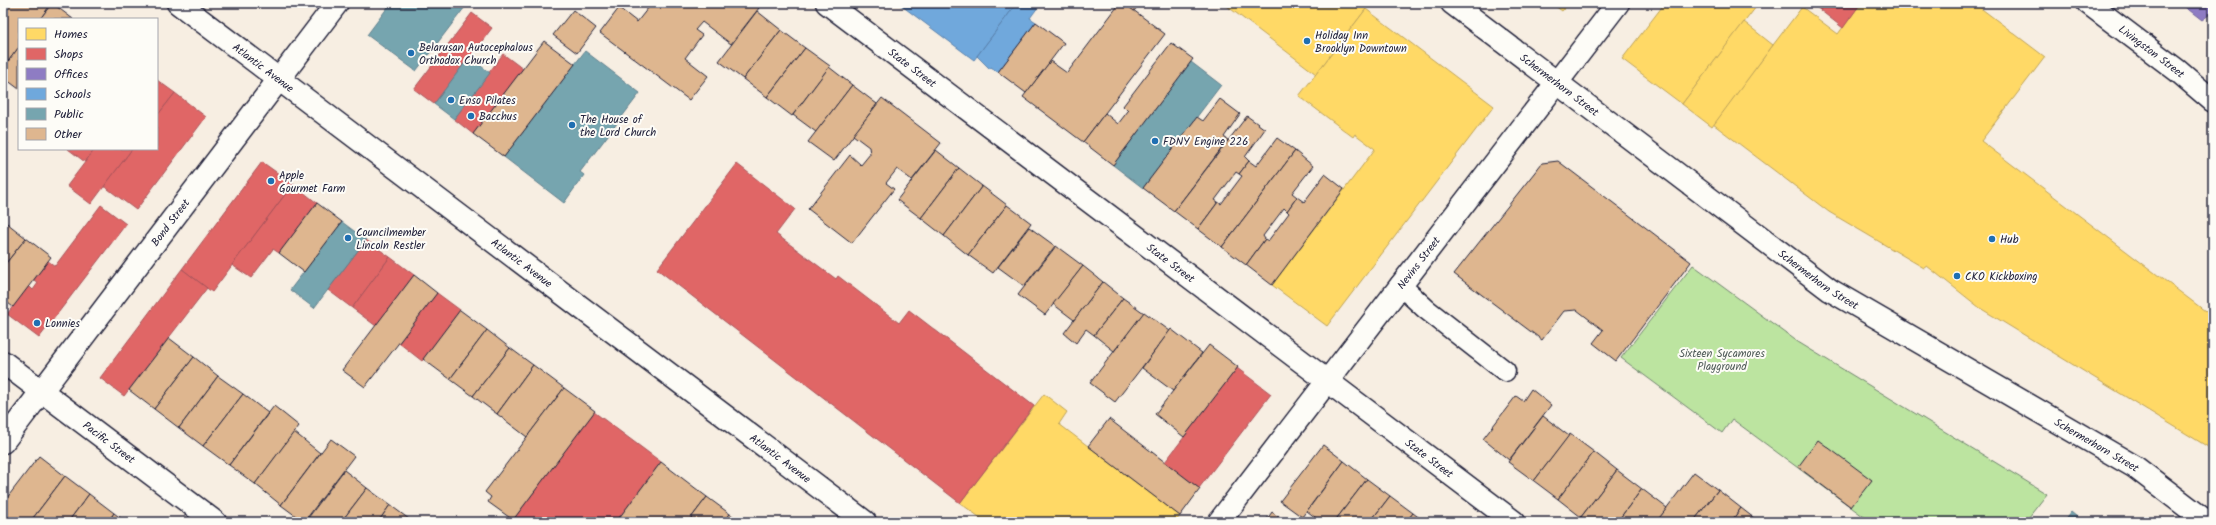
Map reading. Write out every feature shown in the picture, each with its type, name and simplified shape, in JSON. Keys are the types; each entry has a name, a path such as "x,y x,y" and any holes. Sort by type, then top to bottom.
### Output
{"street":[{"name":"Atlantic Avenue","path":"178,3 865,522"},
{"name":"Bond Street","path":"3,442 337,3"},
{"name":"State Street","path":"827,3 1514,522"},
{"name":"Schermerhorn Street","path":"1452,3 1830,290 2135,467 2207,522"},
{"name":"Nevins Street","path":"1219,522 1326,380 1618,3"},
{"name":"Livingston Street","path":"2088,3 2178,71 2213,101"},
{"name":"Pacific Street","path":"3,362 215,522"}],"lane":[{"path":"1400,285 1426,309 1505,372"}],"green space":[{"name":"Sixteen Sycamores Playground","path":"1693,265 1798,342 2047,494 2025,522 1871,522 1732,419 1722,433 1621,358"}],"building: Homes":[{"name":"Holiday Inn Brooklyn Downtown","path":"1223,3 1357,3 1366,9 1316,74"},
{"path":"1551,3 1569,3 1562,11"},
{"path":"1665,3 1759,3 1682,104 1622,59"},
{"name":"Hub","path":"1861,3 1974,3 2045,57 1981,141 2213,317 2213,450 1980,308 1927,266 1924,268 1829,212 1713,124 1802,7 1838,34"},
{"path":"1366,9 1494,106 1327,326 1272,285 1375,149 1355,134 1353,137 1299,96"},
{"path":"1744,22 1773,45 1712,127 1682,104"},
{"path":"1044,394 1067,412 1059,424 1180,516 1175,522 986,522 960,503"}],"building: Shops":[{"path":"1811,3 1825,3 1820,10"},
{"path":"1825,3 1861,3 1843,28 1820,10"},
{"path":"472,13 492,28 434,104 414,89"},
{"path":"503,54 523,69 473,134 454,119"},
{"path":"158,81 175,93 158,115"},
{"path":"175,93 206,117 136,210 104,186 131,150 158,150 158,115"},
{"path":"69,150 94,150 85,162"},
{"path":"94,150 131,150 91,204 67,186"},
{"path":"262,162 293,184 212,292 182,269"},
{"path":"737,164 795,209 776,234 836,279 838,276 899,323 909,310 1034,406 960,503 657,269"},
{"path":"293,184 317,203 279,253 273,249 251,278 232,265"},
{"path":"101,205 126,224 39,338 7,314 29,286 33,290 38,283 34,280 48,261 55,266"},
{"path":"366,240 390,257 352,308 328,290"},
{"path":"390,257 414,275 376,326 352,308"},
{"path":"182,269 207,288 124,396 100,378"},
{"path":"437,293 460,310 422,361 399,343"},
{"path":"1237,368 1271,394 1199,488 1165,462"},
{"path":"594,412 661,462 616,522 516,522 513,520"}],"building: Offices":[{"path":"2180,3 2213,3 2213,12 2202,20"}],"building: Schools":[{"path":"898,3 1017,3 974,60"},
{"path":"1017,3 1041,3 1030,18 1036,22 998,72 991,67 990,69 977,56"}],"building: Public":[{"name":"Belarusan Autocephalous Orthodox Church","path":"391,3 468,3 416,71 367,35"},
{"name":"The House of the Lord Church","path":"585,51 640,93 580,172 584,175 564,203 504,157"},
{"path":"469,57 490,73 454,119 434,104"},
{"name":"FDNY Engine 226","path":"1191,62 1221,85 1143,188 1113,165"},
{"path":"342,222 366,240 314,308 290,290"},
{"path":"2071,512 2083,522 2063,522"}],"building: Other":[{"path":"6,3 52,3 41,18 18,18 18,48 3,68 3,7"},
{"path":"52,3 72,18 41,18"},
{"path":"652,3 753,3 759,8 731,44 702,22 695,30 702,35 685,58 708,76 689,100 600,33 619,8 637,22"},
{"path":"1120,3 1124,3 1165,34 1083,142 1023,97 1050,61 1067,73"},
{"path":"1124,3 1140,3 1134,11"},
{"path":"573,10 596,28 577,53 553,35"},
{"path":"757,11 781,30 743,79 719,61"},
{"path":"1036,22 1064,43 1026,93 998,72"},
{"path":"781,30 805,48 767,97 743,79"},
{"path":"544,41 575,64 504,157 473,134"},
{"path":"1171,43 1193,59 1113,165 1083,142 1105,113 1118,124 1128,111 1123,106"},
{"path":"18,48 18,88 3,77 3,68"},
{"path":"805,48 830,66 792,116 767,97"},
{"path":"829,67 852,85 816,132 793,115"},
{"path":"852,85 877,104 834,161 808,142"},
{"path":"882,98 941,143 912,180 897,169 886,183 894,189 852,243 808,209 850,155 861,165 870,154 869,147 853,135"},
{"path":"1220,99 1240,114 1224,137 1228,140 1174,211 1143,188 1197,117 1203,121"},
{"path":"1247,116 1265,129 1245,157 1249,161 1239,174 1236,172 1215,200 1218,202 1198,229 1174,211"},
{"path":"1277,138 1295,151 1222,247 1198,229 1218,202 1221,204 1242,176 1239,174 1249,161 1256,166"},
{"path":"936,150 959,168 921,218 897,200"},
{"path":"1295,151 1313,166 1292,193 1297,197 1287,211 1284,208 1263,236 1265,239 1246,265 1222,247"},
{"path":"1558,161 1691,262 1616,361 1593,343 1603,330 1577,310 1564,311 1542,340 1454,274 1542,163"},
{"path":"959,168 982,186 944,236 921,218"},
{"path":"1325,174 1344,189 1272,285 1246,265 1265,239 1268,241 1289,213 1287,211 1297,197 1304,202"},
{"path":"982,186 1007,205 968,255 944,236"},
{"path":"317,203 342,222 304,272 279,253"},
{"path":"1007,205 1031,223 993,273 968,255"},
{"path":"3,220 26,238 3,267"},
{"path":"1029,227 1055,246 1024,286 998,267"},
{"path":"26,238 51,257 13,307 3,299 3,267"},
{"path":"1056,246 1083,266 1045,315 1018,295"},
{"path":"1083,266 1103,282 1074,320 1053,304"},
{"path":"414,275 437,293 365,387 342,370"},
{"path":"1103,282 1123,298 1094,335 1086,329 1076,343 1064,333"},
{"path":"1123,298 1144,313 1114,351 1094,335"},
{"path":"460,310 487,330 450,379 423,359"},
{"path":"1144,312 1170,331 1115,402 1090,383"},
{"path":"1171,329 1202,353 1173,391 1142,368"},
{"path":"487,330 510,348 473,396 450,379"},
{"path":"169,338 194,357 154,409 129,390"},
{"path":"1209,345 1238,367 1184,437 1155,414"},
{"path":"510,348 533,365 497,414 473,396"},
{"path":"194,357 218,376 179,428 154,409"},
{"path":"533,365 564,388 527,437 497,414"},
{"path":"218,376 243,394 203,446 179,428"},
{"path":"564,388 595,411 513,520 488,502 491,497 485,492"},
{"path":"1531,389 1551,405 1509,460 1483,439 1516,396 1523,401"},
{"path":"243,394 268,413 229,465 203,446"},
{"path":"274,406 299,426 255,484 229,465"},
{"path":"1543,416 1569,436 1534,481 1508,462"},
{"path":"1109,419 1200,489 1180,516 1088,446"},
{"path":"294,432 320,453 281,505 255,484"},
{"path":"1570,434 1594,452 1558,499 1534,481"},
{"path":"331,439 354,456 304,522 281,505"},
{"path":"1818,440 1872,480 1851,507 1798,467"},
{"path":"1323,445 1344,461 1302,517 1280,501"},
{"path":"1594,452 1617,470 1581,517 1558,499"},
{"path":"39,456 65,476 30,522 3,522 3,503"},
{"path":"1344,461 1367,479 1334,522 1321,522 1307,511"},
{"path":"661,462 707,497 688,522 616,522"},
{"path":"344,470 367,488 341,522 305,522"},
{"path":"1617,470 1642,489 1617,522 1588,522 1581,517"},
{"path":"1694,472 1718,490 1693,522 1656,522"},
{"path":"65,476 89,494 68,522 30,522"},
{"path":"1367,479 1390,496 1370,522 1334,522"},
{"path":"367,488 390,505 378,522 341,522"},
{"path":"1642,489 1667,508 1656,522 1617,522"},
{"path":"1718,490 1741,508 1731,522 1693,522"},
{"path":"89,494 114,513 108,522 68,522"},
{"path":"1390,496 1413,513 1406,522 1370,522"},
{"path":"707,497 730,514 723,522 688,522"},
{"path":"390,505 413,522 378,522"},
{"path":"1741,508 1759,522 1731,522"},
{"path":"1272,512 1285,522 1265,522"},
{"path":"114,513 126,522 108,522"},
{"path":"1413,513 1425,522 1406,522"},
{"path":"730,514 741,522 723,522"}],"place":[{"name":"Holiday Inn Brooklyn Downtown","path":"1307,41"},
{"name":"Belarusan Autocephalous Orthodox Church","path":"411,53"},
{"name":"Enso Pilates","path":"451,100"},
{"name":"Bacchus","path":"471,116"},
{"name":"The House of the Lord Church","path":"572,125"},
{"name":"FDNY Engine 226","path":"1155,141"},
{"name":"Apple Gourmet Farm","path":"271,181"},
{"name":"Councilmember Lincoln Restler","path":"348,238"},
{"name":"Hub","path":"1992,239"},
{"name":"CKO Kickboxing","path":"1957,276"},
{"name":"Lonnies","path":"37,323"}]}
